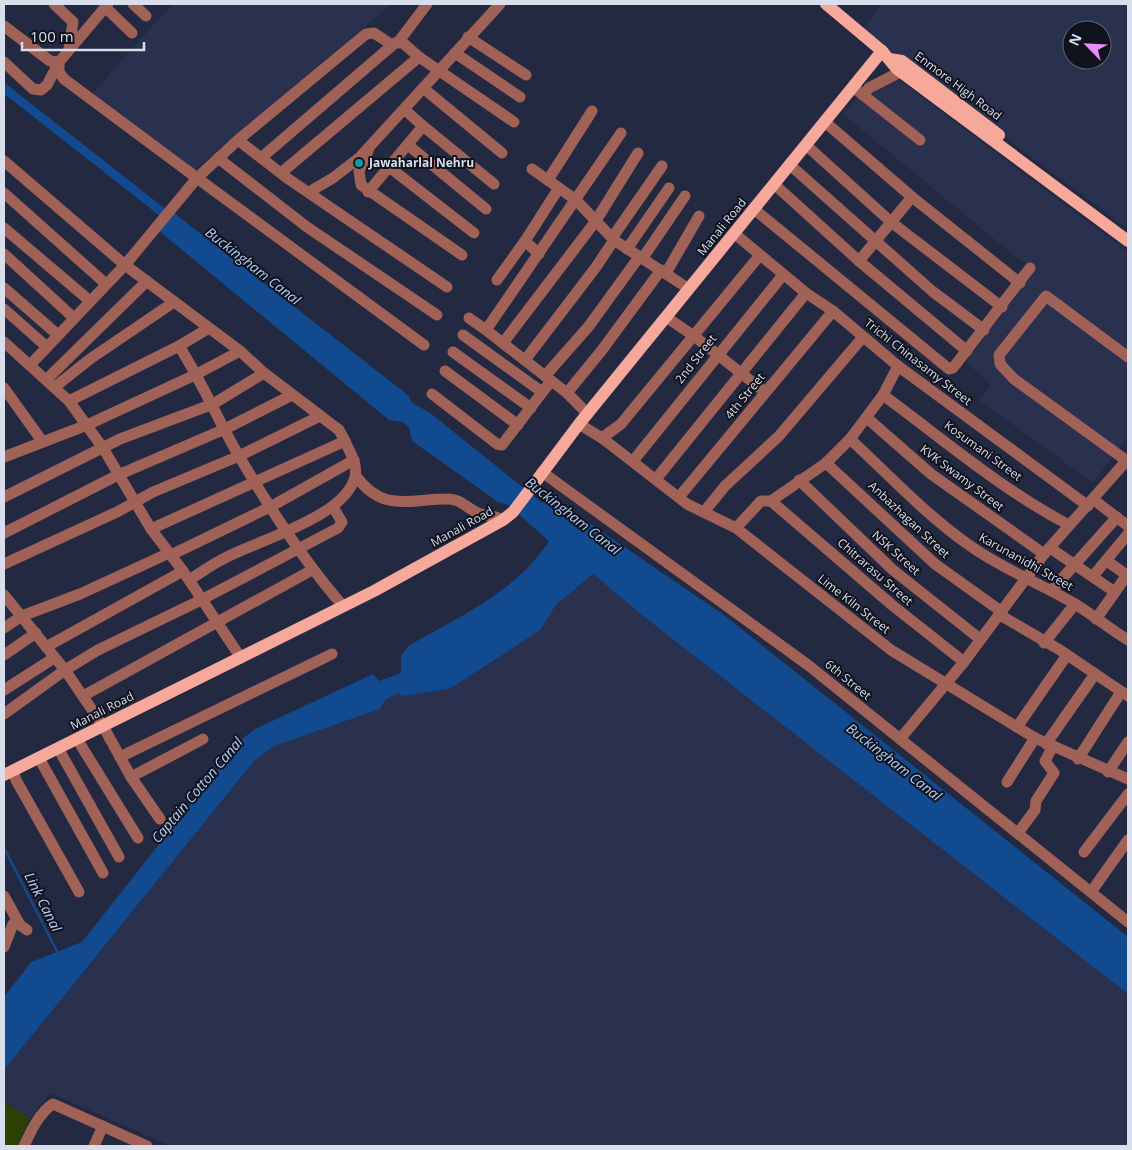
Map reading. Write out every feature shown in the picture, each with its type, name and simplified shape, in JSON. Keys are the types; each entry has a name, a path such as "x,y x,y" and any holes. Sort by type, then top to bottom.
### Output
{"main road":[{"path":"826,4 886,55"},
{"name":"Enmore High Road","path":"886,55 900,72 1128,241"},
{"name":"Enmore High Road","path":"886,55 902,61 1128,233"},
{"name":"Manali Road","path":"8,773 343,606 508,516 824,122 858,91 886,55"}],"street":[{"path":"54,4 73,22 69,49"},
{"path":"133,4 146,16"},
{"path":"261,158 396,43 428,4"},
{"path":"308,192 333,178 371,145 500,4"},
{"path":"4,62 33,89 41,90 47,85 59,62 69,49 107,5 132,33"},
{"path":"4,26 50,61 59,62"},
{"path":"30,364 129,260 197,178 238,140 366,34 374,33 396,43 440,70 514,122"},
{"path":"468,37 526,75"},
{"path":"455,53 520,98"},
{"path":"281,173 419,57"},
{"path":"59,62 59,72 64,78 424,345"},
{"path":"858,91 869,88 900,72"},
{"path":"423,88 502,153"},
{"path":"858,91 920,140"},
{"path":"405,110 494,184"},
{"path":"548,180 592,111"},
{"path":"824,122 912,197 1020,283"},
{"path":"368,192 423,126"},
{"path":"486,330 621,134"},
{"path":"238,140 308,192 447,286"},
{"path":"371,145 359,171 361,185 368,192 462,255"},
{"path":"408,145 486,209"},
{"path":"806,145 891,222 1002,307"},
{"path":"503,342 595,222 638,152"},
{"path":"218,158 307,227 437,315"},
{"path":"4,161 129,260 147,281 240,351 264,373 339,430 354,460 356,476 368,490 392,502 454,500 476,512 497,517 508,516"},
{"path":"525,360 596,267 662,166"},
{"path":"790,166 874,243 932,291 984,330"},
{"path":"389,167 474,233"},
{"path":"532,169 576,200 613,239 689,290"},
{"path":"774,184 859,261 967,351"},
{"path":"497,280 559,188"},
{"path":"627,249 669,188"},
{"path":"4,193 106,284"},
{"path":"432,394 500,445 505,444 542,392 548,378 685,196"},
{"path":"859,261 912,197"},
{"path":"754,208 947,368 954,368 1030,268"},
{"path":"567,394 664,272 698,216"},
{"path":"4,228 90,301"},
{"name":"Trichi Chinasamy Street","path":"734,234 806,293 833,311 898,366 1091,503 1117,517 1128,526"},
{"path":"525,241 539,254"},
{"path":"4,254 74,318"},
{"path":"602,438 621,424 760,255"},
{"name":"2nd Street","path":"633,462 783,275"},
{"path":"47,378 147,281"},
{"path":"5,292 58,336"},
{"path":"656,480 806,293"},
{"path":"900,739 964,662 1047,551 1127,460 1014,379 1000,364 999,355 1046,296 1128,357"},
{"path":"56,386 90,359 174,302"},
{"path":"4,309 47,347"},
{"name":"4th Street","path":"679,497 833,311"},
{"path":"666,317 718,354 765,392"},
{"path":"469,318 548,378 588,414"},
{"path":"70,401 179,346 209,328"},
{"path":"463,335 542,392"},
{"path":"704,512 725,486 779,436 863,337"},
{"path":"4,342 56,386 70,401 103,448 151,529 186,575 240,658"},
{"path":"179,346 197,374 239,456 270,507 312,570 343,606"},
{"path":"5,454 87,425 197,374 240,351"},
{"path":"453,352 531,408"},
{"path":"736,528 761,501 771,500 826,462 850,439 883,394 898,366"},
{"path":"445,371 518,425"},
{"path":"4,497 120,439 213,404 264,373"},
{"path":"4,388 42,441"},
{"name":"Kosumani Street","path":"883,394 1004,484 1047,513 1069,525"},
{"path":"4,532 118,475 225,429 292,395"},
{"path":"4,564 134,502 239,456 320,416"},
{"name":"KVK Swamy Street","path":"867,418 931,474 1047,551 1093,576 1115,592"},
{"name":"Lime Kiln Street","path":"580,424 602,438 679,497 736,528 891,650 1049,746 1128,779"},
{"name":"Karunanidhi Street","path":"850,439 893,478 919,506 970,547 1026,580 1075,604 1128,640"},
{"path":"151,529 254,481 345,442"},
{"path":"4,628 22,616 80,594 166,554 172,555 270,507 354,460"},
{"name":"Anbazhagan Street","path":"826,462 935,564 1001,614 1125,694"},
{"name":"6th Street","path":"542,472 808,666 1128,922"},
{"path":"46,647 186,575 286,532 333,507 344,498 356,476"},
{"name":"NSK Street","path":"799,480 892,570 980,639"},
{"name":"Chitrarasu Street","path":"771,500 892,606 964,662"},
{"path":"4,714 65,670 98,650 299,550 341,525 342,522 333,507"},
{"path":"1051,591 1117,517"},
{"path":"1093,576 1128,534"},
{"path":"1096,619 1128,575 1107,561"},
{"path":"83,696 217,624 312,570"},
{"path":"4,595 65,670 103,726 131,777 160,819"},
{"path":"1044,643 1075,604"},
{"path":"4,655 36,633"},
{"path":"120,757 332,654"},
{"path":"1017,727 1067,655"},
{"path":"4,690 54,658"},
{"path":"1018,833 1035,810 1036,800 1054,773 1045,762 1049,746 1095,674"},
{"path":"1078,759 1125,694"},
{"path":"1007,782 1035,738"},
{"path":"131,777 203,739"},
{"path":"77,740 138,838"},
{"path":"1108,772 1128,742"},
{"path":"58,748 119,857"},
{"path":"39,758 103,873"},
{"path":"8,773 16,780 79,892"},
{"path":"1084,852 1128,794"},
{"path":"1091,892 1128,840"},
{"path":"4,896 20,924 27,930"},
{"path":"4,948 13,924"},
{"path":"24,1146 46,1109 53,1104 103,1126 122,1141 147,1146"},
{"path":"94,1146 103,1126"}],"shaded area":[{"path":"172,4 392,4 194,170 90,96"},
{"path":"881,4 1128,4 1128,229 862,31"},
{"path":"895,77 1128,252 1128,437 1093,483 979,400 991,385 966,362 1034,272 843,114 858,96"},
{"path":"593,574 643,616 1128,994 1128,1146 171,1146 50,1093 30,1118 4,1102 4,1070 254,761 273,746 380,709 385,700 398,693 540,630 556,605"}],"green space":[{"path":"4,1102 30,1118 17,1146 4,1146"}],"water":[{"path":"174,213 408,395 412,403 429,412 541,502 557,501 724,615 1128,937 1128,994 643,616 593,574 556,605 540,630 449,689 403,696 398,693 385,700 380,709 274,746 254,761 4,1070 4,997 31,962 82,942 242,739 255,729 373,674 379,681 401,673 401,656 408,646 485,602 503,589 536,559 549,541 508,505 498,502 412,441 409,427 402,422 389,420 159,231"}],"waterway":[{"name":"Buckingham Canal","path":"4,88 171,219"},
{"name":"Link Canal","path":"4,848 58,953"}],"place":[{"name":"Jawaharlal Nehru","path":"359,163"}],"water label":[{"name":"Captain Cotton Canal","path":"197,790"}]}
